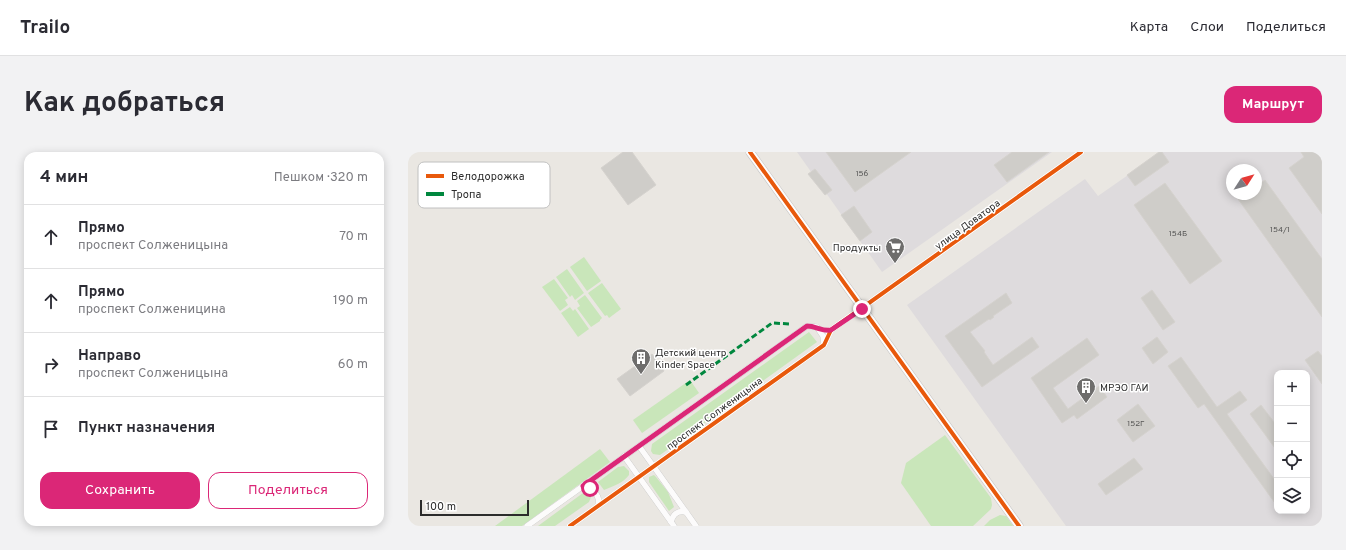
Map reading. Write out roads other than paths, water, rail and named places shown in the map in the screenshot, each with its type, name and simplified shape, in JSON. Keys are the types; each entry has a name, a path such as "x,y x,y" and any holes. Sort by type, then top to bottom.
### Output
{"street":[{"path":"750,152 1019,526"},
{"name":"улица Доватора","path":"862,309 1082,152"},
{"path":"527,526 807,326 817,327 827,331 831,330 862,309"},
{"path":"817,327 823,336 824,345"},
{"name":"проспект Солженицына","path":"570,526 824,345 831,330"},
{"path":"639,446 696,526"},
{"path":"624,456 673,524"},
{"path":"583,486 590,488 596,493 598,506"},
{"path":"673,524 673,516 676,513 682,511 686,512"}],"place":[{"name":"Продукты","path":"895,264"},
{"name":"Детский центр Kinder Space","path":"641,375"},
{"name":"МРЭО ГАИ","path":"1086,404"}]}
